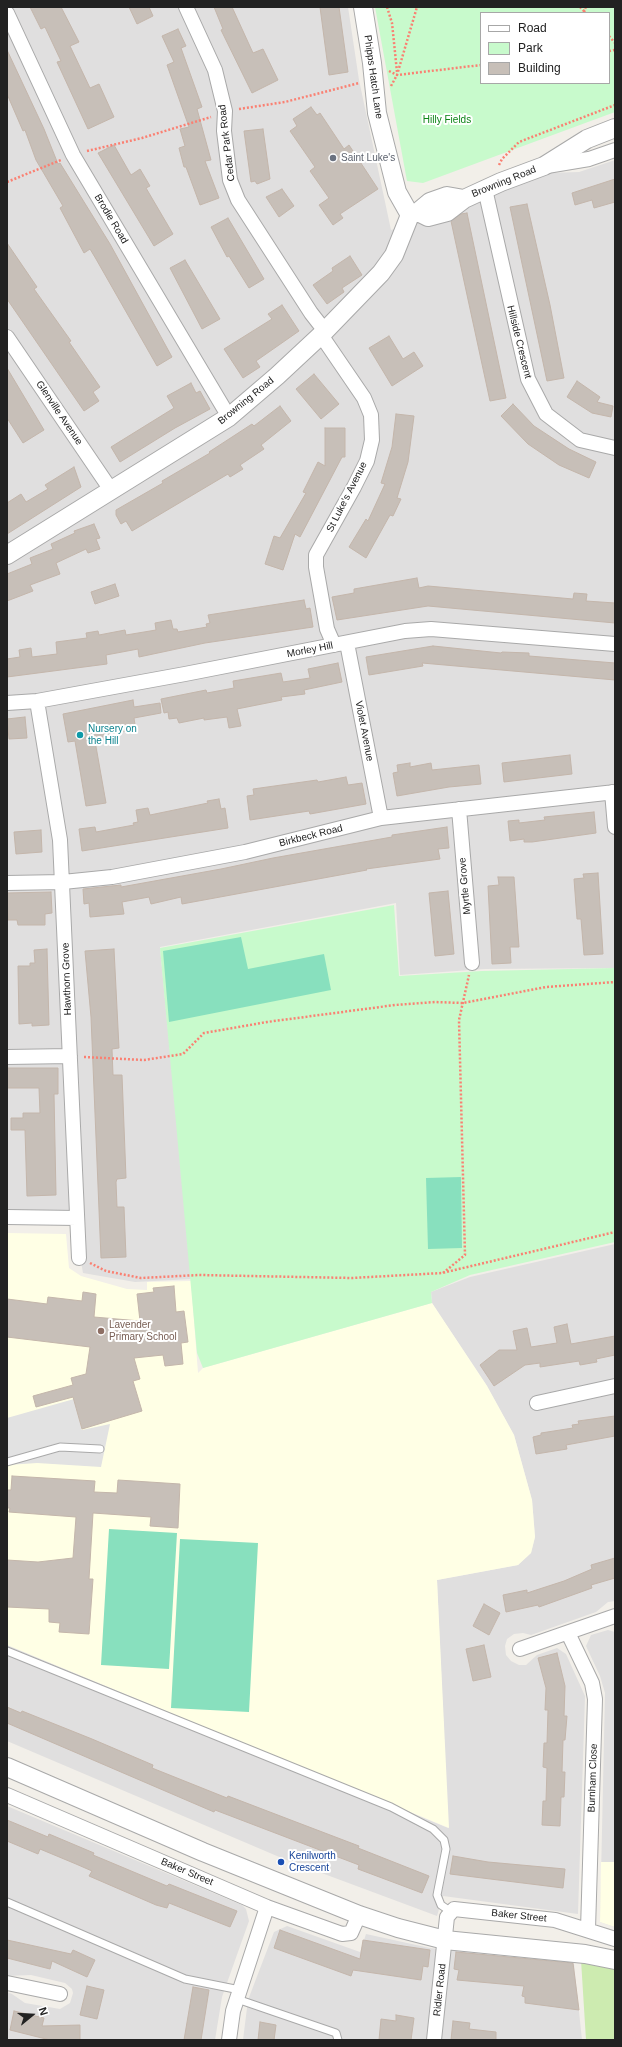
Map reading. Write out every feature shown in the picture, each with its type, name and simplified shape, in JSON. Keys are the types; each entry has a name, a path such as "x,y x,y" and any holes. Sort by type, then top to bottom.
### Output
{"street":[{"name":"Cedar Park Road","path":"186,7 215,70 225,111 224,131 230,180 238,200 323,333"},
{"name":"Phipps Hatch Lane","path":"363,7 372,62 377,113 397,192 414,213"},
{"name":"Brodie Road","path":"7,12 73,155 229,417"},
{"name":"Browning Road","path":"544,166 587,139 615,128"},
{"name":"Browning Road","path":"7,555 229,417 277,376 323,333 380,274 394,255 414,213 430,202 458,198 544,166 589,159 615,150"},
{"name":"Hillside Crescent","path":"485,189 528,379 546,414 580,440 615,448"},
{"name":"Browning Road","path":"414,213 428,217 448,212 458,198"},
{"name":"St Luke's Avenue","path":"323,333 364,398 371,415 372,440 367,461 316,555 316,567 327,628 340,644"},
{"name":"Glenville Avenue","path":"7,337 111,490"},
{"name":"Morley Hill","path":"7,704 37,701 405,631 431,629 615,644"},
{"name":"Violet Avenue","path":"340,644 381,818"},
{"name":"Hawthorn Grove","path":"37,701 60,840 79,1258"},
{"name":"Birkbeck Road","path":"7,883 63,882 112,876 245,852 381,818 613,792"},
{"path":"613,792 615,827"},
{"name":"Myrtle Grove","path":"459,809 472,963"},
{"path":"7,1057 70,1056"},
{"path":"7,1217 77,1218"},
{"path":"537,1402 615,1386"},
{"path":"520,1649 615,1616"},
{"name":"Burnham Close","path":"568,1632 592,1684 595,1699 588,1929"},
{"path":"7,1767 203,1852 359,1915 398,1928 445,1940 585,1954 615,1960"},
{"name":"Baker Street","path":"7,1795 267,1907 347,1935 351,1933 359,1915"},
{"path":"229,2040 238,1995 267,1907"},
{"name":"Baker Street","path":"450,1911 459,1909 555,1920 588,1929 615,1939"},
{"path":"445,1940 447,1917 450,1911"},
{"name":"Ridler Road","path":"434,2040 445,1940"},
{"path":"7,1983 60,1994"}],"lane":[{"path":"7,1462 60,1447 100,1449"},
{"path":"7,1652 391,1807 433,1829 444,1840 446,1849 437,1895 441,1905 450,1911"},
{"path":"7,1902 186,1979 238,1995 336,2033 338,2040"}],"path":[{"path":"387,7 392,23 397,75"},
{"path":"397,75 417,7"},
{"path":"580,7 585,12"},
{"path":"585,12 586,7"},
{"path":"397,75 480,65"},
{"path":"7,182 73,155 103,146 142,138 225,111 285,102 336,90"},
{"path":"501,182 497,169 502,159 519,142 615,105"},
{"path":"442,1273 465,1255 459,1020 472,963"},
{"path":"70,1056 144,1060 183,1054 204,1033 267,1022 395,1005 435,1002 463,1004 546,987 615,982"},
{"path":"79,1258 106,1271 141,1278 199,1275 352,1278 442,1273 615,1232"}],"shaded area":[{"path":"7,7 348,7 359,80 391,230 420,222 546,173 579,172 615,160 615,968 485,969 400,975 396,903 160,947 192,1279 135,1282 83,1273 74,1223 7,1222"},
{"path":"7,1233 66,1234 69,1268 81,1276 127,1289 147,1290 147,1282 191,1281 198,1373 203,1368 432,1303 487,1386 514,1435 532,1500 535,1537 531,1553 518,1565 437,1580 449,1828 7,1645"},
{"path":"615,1244 615,1601 608,1602 596,1612 531,1635 523,1633 514,1634 507,1639 505,1646 506,1655 511,1661 519,1665 526,1665 537,1655 557,1648 566,1654 585,1696 578,1914 443,1896 437,1916 284,1859 7,1741 7,1645 448,1828 437,1580 518,1565 531,1553 535,1537 532,1500 514,1435 487,1386 432,1303 431,1292 470,1277"},
{"path":"74,1399 82,1430 110,1424 101,1467 37,1463 7,1465 7,1418"},
{"path":"608,1630 615,1632 615,1927 600,1922 605,1693 600,1676 586,1646 591,1635"},
{"path":"7,1806 242,1905 246,1909 249,1921 222,1997 215,2040 7,2040 7,1992 25,2003 60,2009 70,2003 73,1993 72,1989 65,1983 31,1975 7,1976"},
{"path":"601,1862 615,1862 615,1927 600,1922"},
{"path":"287,1926 360,1952 366,1934 430,1948 574,1964 582,2040 243,2040 248,2000 274,1932"}],"green space":[{"name":"Hilly Fields","path":"375,7 615,7 615,112 423,183 407,181"},
{"path":"394,905 399,976 482,971 615,968 615,1242 470,1275 431,1292 432,1303 203,1368 197,1353 160,948"},
{"path":"241,937 248,969 324,954 331,990 169,1022 163,951"},
{"path":"461,1177 462,1248 428,1249 426,1178"},
{"path":"109,1529 177,1533 169,1669 101,1665"},
{"path":"180,1539 258,1543 249,1712 171,1708"},
{"path":"581,1960 615,1964 615,2040 586,2040"}],"building":[{"path":"30,7 61,7 79,42 70,46 90,88 99,84 114,117 88,129 57,62 61,61 45,27 41,29"},
{"path":"129,7 149,7 153,16 137,24"},
{"path":"214,7 232,7 253,53 263,49 278,80 252,93 221,30 223,29"},
{"path":"320,7 339,7 348,72 329,75"},
{"path":"178,29 186,46 181,48 202,107 197,109 211,160 205,161 219,198 200,205 186,167 184,167 179,148 185,146 180,129 189,127 167,65 174,62 162,36"},
{"path":"7,50 44,129 58,164 60,163 110,244 172,357 157,366 90,249 84,253 60,208 63,206 36,160 25,130 23,131 7,94"},
{"name":"Saint Luke's","path":"311,107 317,115 320,113 344,149 349,145 378,189 340,214 343,218 333,225 319,205 329,198 310,171 315,167 290,131 297,126 293,119"},
{"path":"263,129 270,179 257,184 255,181 251,182 244,131"},
{"path":"114,145 131,175 140,169 150,186 146,188 173,234 154,246 98,153"},
{"path":"615,179 615,202 594,208 592,200 575,205 572,193"},
{"path":"282,189 294,206 279,217 266,197"},
{"path":"527,204 550,305 564,378 547,381 510,207"},
{"path":"467,213 506,398 490,401 451,221 461,214"},
{"path":"228,218 264,279 249,288 229,256 227,257 211,227"},
{"path":"7,243 37,287 34,289 71,341 69,342 100,387 93,392 99,401 84,411 7,299"},
{"path":"350,256 362,275 342,288 344,292 327,304 313,285 333,271 332,268"},
{"path":"185,260 220,319 202,329 170,268"},
{"path":"282,305 299,331 256,361 260,367 243,378 224,349 272,319 268,314"},
{"path":"389,336 403,359 414,352 423,366 392,386 369,348"},
{"path":"7,368 44,430 23,443 7,418"},
{"path":"314,374 339,404 321,419 296,389"},
{"path":"577,381 600,397 597,402 613,406 611,417 592,413 567,397"},
{"path":"191,383 196,393 200,391 210,409 175,428 120,462 111,447 174,408 167,396"},
{"path":"513,404 534,426 569,449 596,462 589,478 559,465 528,444 501,416"},
{"path":"280,406 291,421 261,445 264,449 240,465 243,469 230,477 228,474 132,531 126,521 121,524 116,515 116,510 163,483 162,481 210,453 209,452 252,424 254,426"},
{"path":"396,414 414,416 408,462 397,498 401,499 393,516 390,515 366,558 349,547 366,519 368,521 385,484 381,483 392,447"},
{"path":"325,428 345,428 345,457 342,457 300,537 295,534 283,570 265,564 274,536 280,538 306,493 303,492 318,462 325,466"},
{"path":"74,467 81,487 7,534 7,503 21,494 26,502 48,489 45,485"},
{"path":"94,524 100,538 96,539 100,549 88,553 86,549 56,563 60,574 30,585 33,591 7,601 7,574 32,564 30,558 53,549 51,544 75,533 74,531"},
{"path":"417,578 419,588 428,586 573,599 574,593 587,594 586,601 615,603 615,623 428,606 337,620 332,597 354,593 354,589"},
{"path":"115,584 119,596 95,604 91,592"},
{"path":"304,600 306,609 310,608 313,627 205,643 139,657 138,649 106,655 107,664 7,677 7,659 20,657 19,650 31,648 32,657 57,654 56,642 87,638 86,633 98,631 99,635 125,630 126,635 156,630 155,623 171,620 173,629 177,629 178,632 207,627 206,624 210,623 208,615"},
{"path":"433,646 501,653 529,653 529,656 615,663 615,680 422,663 423,666 369,675 366,657"},
{"path":"338,663 342,682 304,690 305,694 281,697 282,700 237,709 241,726 229,728 227,717 204,720 204,718 179,723 177,718 169,719 168,712 164,713 161,699 206,690 207,693 234,688 233,681 281,673 283,682 310,678 308,669"},
{"path":"133,700 134,707 160,703 161,713 134,718 135,725 126,727 126,731 113,734 114,737 95,741 106,803 86,806 75,741 68,742 63,714"},
{"path":"25,717 27,738 9,739 7,719"},
{"path":"570,755 572,774 504,782 502,763"},
{"path":"410,763 410,767 431,763 432,770 479,765 481,784 449,787 397,796 393,773 398,772 397,765"},
{"path":"346,777 348,785 362,783 366,804 310,814 309,811 250,820 247,796 254,795 253,789 317,780 318,782"},
{"path":"219,799 221,809 225,808 228,828 82,851 79,829 95,827 96,832 134,825 133,823 138,822 136,810 148,808 150,815 208,803 207,801"},
{"path":"594,812 596,833 532,842 524,842 524,839 510,841 508,821 519,820 519,823 545,820 544,817"},
{"path":"447,827 449,848 438,849 440,859 366,869 367,870 182,904 181,897 151,904 149,897 122,902 124,914 90,917 89,903 84,904 83,889 121,885 121,887 392,837 392,835"},
{"path":"41,830 42,852 16,854 14,832"},
{"path":"598,873 603,954 584,955 581,919 577,919 574,879 584,878 583,874"},
{"path":"498,877 514,877 519,947 510,947 511,963 492,964 488,886 499,885"},
{"path":"448,891 454,954 435,956 429,893"},
{"path":"51,892 52,913 45,914 45,925 18,925 17,920 8,920 7,893"},
{"path":"47,949 49,1025 32,1026 32,1023 19,1024 18,966 30,966 30,963 35,963 34,950"},
{"path":"114,949 119,1048 112,1049 113,1075 122,1075 126,1178 117,1179 116,1182 117,1207 124,1207 126,1257 101,1258 91,1017 85,951"},
{"path":"7,1068 58,1068 58,1094 54,1094 56,1195 27,1196 25,1130 11,1130 11,1118 23,1118 23,1113 40,1113 39,1088 7,1088"},
{"path":"174,1286 176,1312 184,1311 188,1342 181,1343 183,1364 165,1366 163,1355 134,1358 140,1379 133,1381 142,1411 82,1429 73,1397 36,1407 33,1396 73,1385 71,1378 86,1374 90,1347 7,1337 7,1299 47,1304 48,1297 82,1301 83,1292 96,1294 94,1317 140,1321 137,1294 154,1292 153,1288"},
{"path":"567,1324 571,1344 615,1336 615,1355 596,1359 597,1362 580,1365 579,1361 540,1367 540,1363 525,1365 494,1386 480,1365 499,1350 517,1350 513,1331 527,1328 531,1347 557,1343 554,1327"},
{"path":"615,1416 615,1436 566,1445 567,1449 536,1454 533,1437 541,1435 541,1433 573,1428 572,1425 579,1424 578,1421"},
{"path":"12,1476 95,1481 94,1492 117,1493 118,1480 180,1484 178,1528 150,1526 151,1517 93,1513 89,1579 93,1579 89,1634 59,1632 60,1623 49,1622 49,1609 7,1607 7,1560 38,1562 73,1558 76,1517 9,1512 10,1508 7,1508 7,1490 11,1490"},
{"path":"615,1558 615,1578 591,1585 592,1588 539,1607 538,1605 506,1612 503,1595 527,1590 527,1593 564,1581 592,1569 591,1565"},
{"path":"484,1604 500,1613 489,1635 473,1626"},
{"path":"484,1645 491,1677 473,1681 466,1649"},
{"path":"557,1653 565,1686 564,1716 567,1716 565,1740 563,1740 562,1772 565,1772 564,1797 561,1797 560,1826 542,1825 543,1801 546,1801 547,1768 543,1767 544,1743 547,1743 548,1710 545,1710 546,1688 538,1658"},
{"path":"7,1707 21,1713 22,1711 92,1739 153,1765 152,1768 227,1798 228,1796 359,1846 358,1848 429,1876 422,1893 358,1869 359,1865 215,1810 214,1812 7,1723"},
{"path":"7,1820 48,1837 49,1834 94,1853 93,1855 167,1886 169,1884 237,1911 230,1927 169,1903 167,1908 156,1905 89,1876 92,1871 76,1864 40,1849 38,1854 7,1841"},
{"path":"453,1856 488,1862 565,1869 563,1888 450,1874"},
{"path":"280,1930 360,1959 363,1940 430,1950 428,1967 423,1966 421,1980 353,1970 351,1976 274,1948"},
{"path":"7,1940 71,1954 73,1950 95,1960 87,1977 52,1961 50,1969 7,1958"},
{"path":"456,1952 573,1963 579,2010 525,2003 525,1997 522,1996 524,1986 457,1980 459,1970 454,1969"},
{"path":"87,1986 104,1990 97,2019 80,2015"},
{"path":"193,1987 209,1990 201,2040 184,2040"},
{"path":"14,2011 44,2018 42,2026 80,2025 80,2040 50,2040 10,2030"},
{"path":"396,2015 414,2018 411,2040 379,2040 381,2019 396,2021"},
{"path":"453,2021 470,2023 469,2029 496,2032 496,2040 451,2040"},
{"path":"260,2022 276,2025 274,2040 258,2040"}],"place":[{"name":"Saint Luke's","path":"333,158"},
{"name":"Nursery on the Hill","path":"80,735"},
{"name":"Lavender Primary School","path":"101,1331"},
{"name":"Kenilworth Crescent","path":"281,1862"}]}
